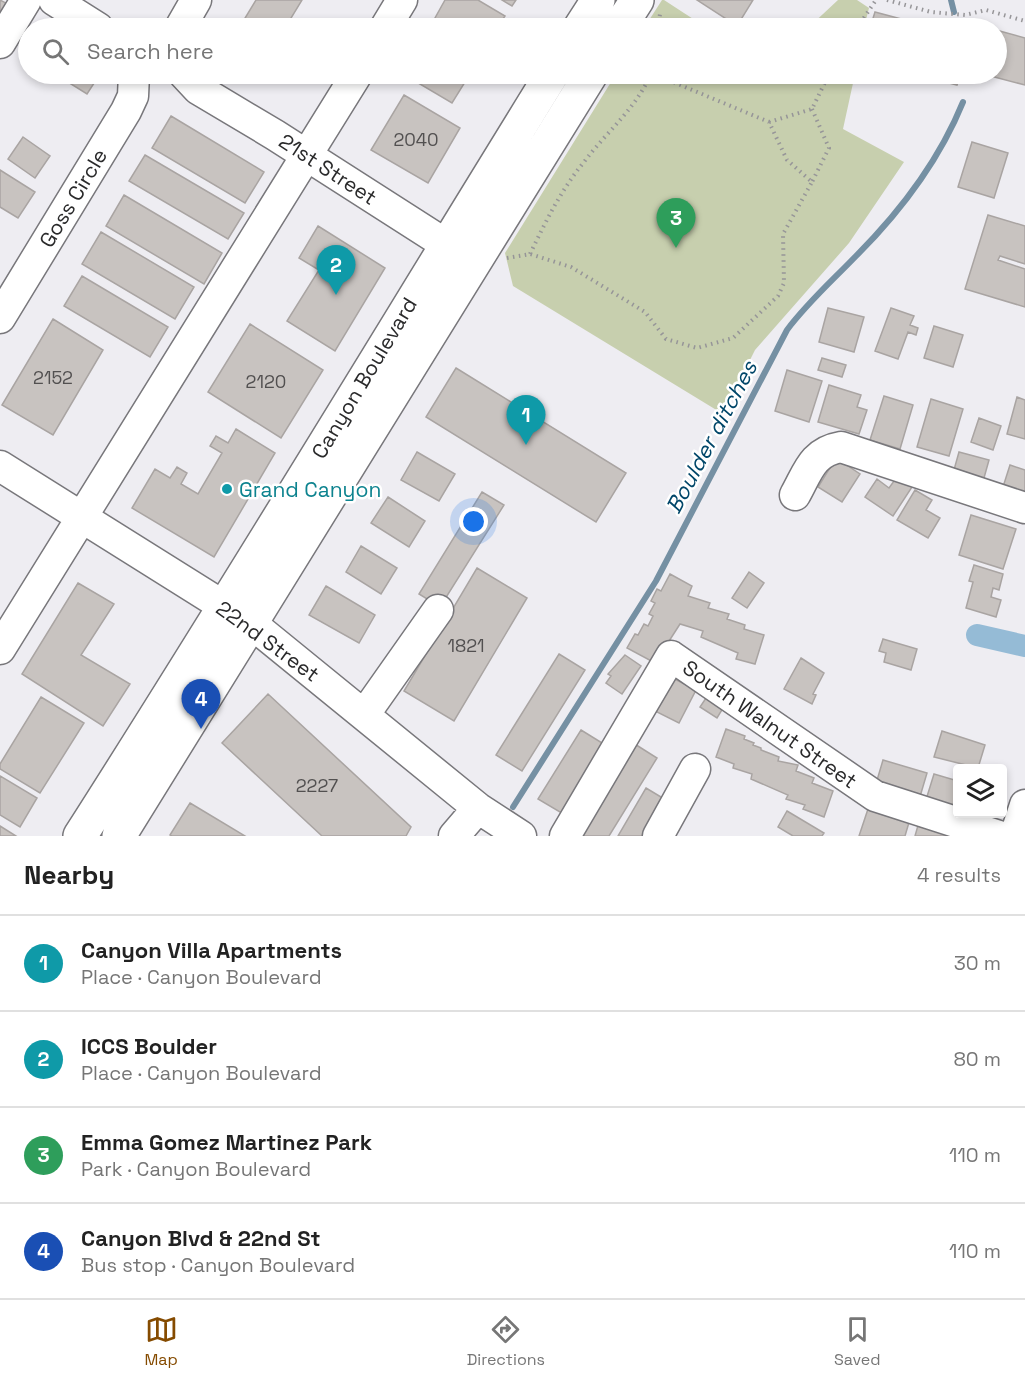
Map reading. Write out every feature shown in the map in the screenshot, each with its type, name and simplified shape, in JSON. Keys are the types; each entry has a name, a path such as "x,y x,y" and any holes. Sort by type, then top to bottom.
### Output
{"main road":[{"path":"586,18 598,0"},
{"path":"625,18 637,0"},
{"name":"Canyon Boulevard","path":"119,836 444,245 546,84"},
{"name":"Canyon Boulevard","path":"80,836 238,616 474,263 585,84"}],"street":[{"path":"0,43 26,0"},
{"path":"54,0 82,18"},
{"path":"186,18 196,0"},
{"path":"391,18 402,0"},
{"name":"Goss Circle","path":"0,318 126,111 133,96 134,84"},
{"name":"21st Street","path":"193,84 474,263"},
{"path":"0,649 351,84"},
{"path":"795,495 814,460 826,449 841,447 1025,508"},
{"name":"22nd Street","path":"0,466 238,616 478,808 521,836"},
{"path":"364,715 438,610"},
{"name":"South Walnut Street","path":"565,836 671,656 875,796 999,836"},
{"path":"658,836 695,769"},
{"path":"1015,836 1025,804"},
{"path":"454,836 478,808"}],"path":[{"path":"864,18 876,0"},
{"path":"886,0 931,12 965,15 986,10 1025,21"},
{"path":"530,254 558,198 585,160 641,96 647,84"},
{"path":"676,84 769,122 812,109 824,84"},
{"path":"474,263 530,254 571,267 645,312 666,339 697,348 733,338 778,296 784,283 783,234 829,148 812,109"},
{"path":"769,122 788,160 812,182"}],"green space":[{"path":"664,0 692,18 650,18"},
{"path":"838,0 857,0 869,8 866,18 819,18"},
{"path":"610,84 853,84 843,129 904,162 849,243 755,350 723,414 513,286 505,253"}],"building":[{"path":"0,0 17,9 0,34"},
{"path":"256,0 302,0 291,18 245,18"},
{"path":"445,0 478,0 505,16 504,18 435,18"},
{"path":"502,0 516,0 512,6"},
{"path":"697,0 753,0 742,18 725,18"},
{"path":"875,12 898,18 873,18"},
{"path":"1007,33 1025,38 1025,85 1007,80"},
{"path":"71,84 94,84 87,94"},
{"path":"420,84 464,84 452,103"},
{"path":"404,95 460,128 428,183 371,150"},
{"path":"171,116 264,172 245,203 152,148"},
{"path":"23,137 50,156 35,178 8,159"},
{"path":"972,142 1008,153 994,198 958,187"},
{"path":"145,155 244,213 228,239 129,181"},
{"path":"0,170 35,192 18,218 0,207"},
{"path":"124,195 222,253 204,284 106,226"},
{"path":"988,215 1025,226 1025,264 1000,256 998,260 1025,269 1025,307 965,289"},
{"path":"318,226 385,268 335,351 287,321 319,270 299,258"},
{"path":"101,232 194,287 175,319 82,264"},
{"path":"82,276 168,327 150,357 64,306"},
{"path":"828,308 864,317 854,352 819,342"},
{"path":"891,308 914,316 910,325 918,328 916,335 908,332 898,359 875,351"},
{"path":"53,319 103,350 53,435 2,405"},
{"path":"250,324 323,370 281,438 208,392"},
{"path":"934,326 963,335 953,367 924,358"},
{"path":"822,358 846,365 842,377 818,370"},
{"path":"456,368 626,473 596,522 426,417"},
{"path":"787,370 822,381 809,422 775,411"},
{"path":"829,385 861,395 857,407 867,410 859,434 818,422"},
{"path":"884,396 913,405 900,449 870,440"},
{"path":"1017,397 1025,400 1025,439 1007,434"},
{"path":"931,399 963,409 949,456 917,447"},
{"path":"979,418 1001,426 993,450 971,442"},
{"name":"Grand Canyon","path":"236,429 275,453 214,557 132,508 155,469 170,478 177,467 187,473 181,484 198,494 222,453 210,446 216,436 228,443"},
{"path":"417,452 455,474 439,501 401,480"},
{"path":"959,452 989,460 982,485 952,477"},
{"path":"836,458 860,474 842,502 818,487"},
{"path":"1010,465 1025,470 1025,497 1002,490"},
{"path":"897,477 912,487 893,516 865,497 877,479 889,488"},
{"path":"915,490 932,500 926,510 940,518 928,538 897,520"},
{"path":"482,492 504,505 440,607 419,594"},
{"path":"388,497 425,521 409,547 371,523"},
{"path":"971,515 1016,529 1003,569 959,555"},
{"path":"361,546 397,568 381,594 346,572"},
{"path":"974,565 1003,574 999,590 993,588 991,597 1001,600 996,617 966,608 973,582 969,581"},
{"path":"477,568 527,598 454,721 404,691"},
{"path":"749,572 764,583 747,608 732,598"},
{"path":"670,574 692,586 688,596 710,603 708,608 729,614 727,619 745,625 744,629 764,635 755,664 736,659 738,653 701,637 703,631 680,624 655,663 627,648 644,624 648,626 653,616 649,614 655,603 651,601 657,589 661,591"},
{"path":"78,583 114,604 81,655 130,684 103,726 22,674"},
{"path":"326,586 375,615 359,643 309,615"},
{"path":"883,639 917,649 911,670 884,662 886,653 879,651"},
{"path":"559,654 585,670 522,771 496,755"},
{"path":"625,655 641,666 622,694 606,683 611,676 608,674"},
{"path":"801,658 824,673 813,694 816,695 812,704 784,689"},
{"path":"667,675 696,690 679,723 649,708"},
{"path":"712,689 728,700 717,718 700,707"},
{"path":"268,694 411,827 406,836 322,836 222,743"},
{"path":"41,697 84,723 40,793 0,769 0,764"},
{"path":"726,729 745,736 744,739 754,743 753,745 761,750 779,757 778,761 798,765 796,771 814,778 812,783 833,791 824,817 803,809 805,805 786,799 788,795 751,779 752,774 733,768 734,764 716,757"},
{"path":"581,730 607,746 565,815 538,799"},
{"path":"942,731 985,745 979,764 962,764 934,757"},
{"path":"630,741 657,758 609,836 585,836 575,829"},
{"path":"883,760 927,773 919,800 875,787"},
{"path":"934,774 953,780 953,811 925,803"},
{"path":"0,776 37,798 20,827 0,815"},
{"path":"646,788 671,803 651,836 618,836"},
{"path":"190,803 245,836 170,835"},
{"path":"869,806 910,819 905,836 859,836"},
{"path":"787,811 824,833 822,836 793,836 778,827"},
{"path":"919,822 962,836 915,836"},
{"path":"0,826 16,836 0,836"}],"waterway":[{"name":"Boulder ditches","path":"951,0 954,12"},
{"name":"Boulder ditches","path":"513,807 656,581 787,330 873,239 903,203 942,145 963,102"},
{"path":"977,635 1025,646"}],"place":[{"name":"Emma Gomez Martinez Park","path":"676,248"},
{"name":"ICCS Boulder","path":"336,295"},
{"name":"Canyon Villa Apartments","path":"526,445"},
{"name":"Grand Canyon","path":"227,489"},
{"name":"Canyon Blvd & 22nd St","path":"201,729"}]}
